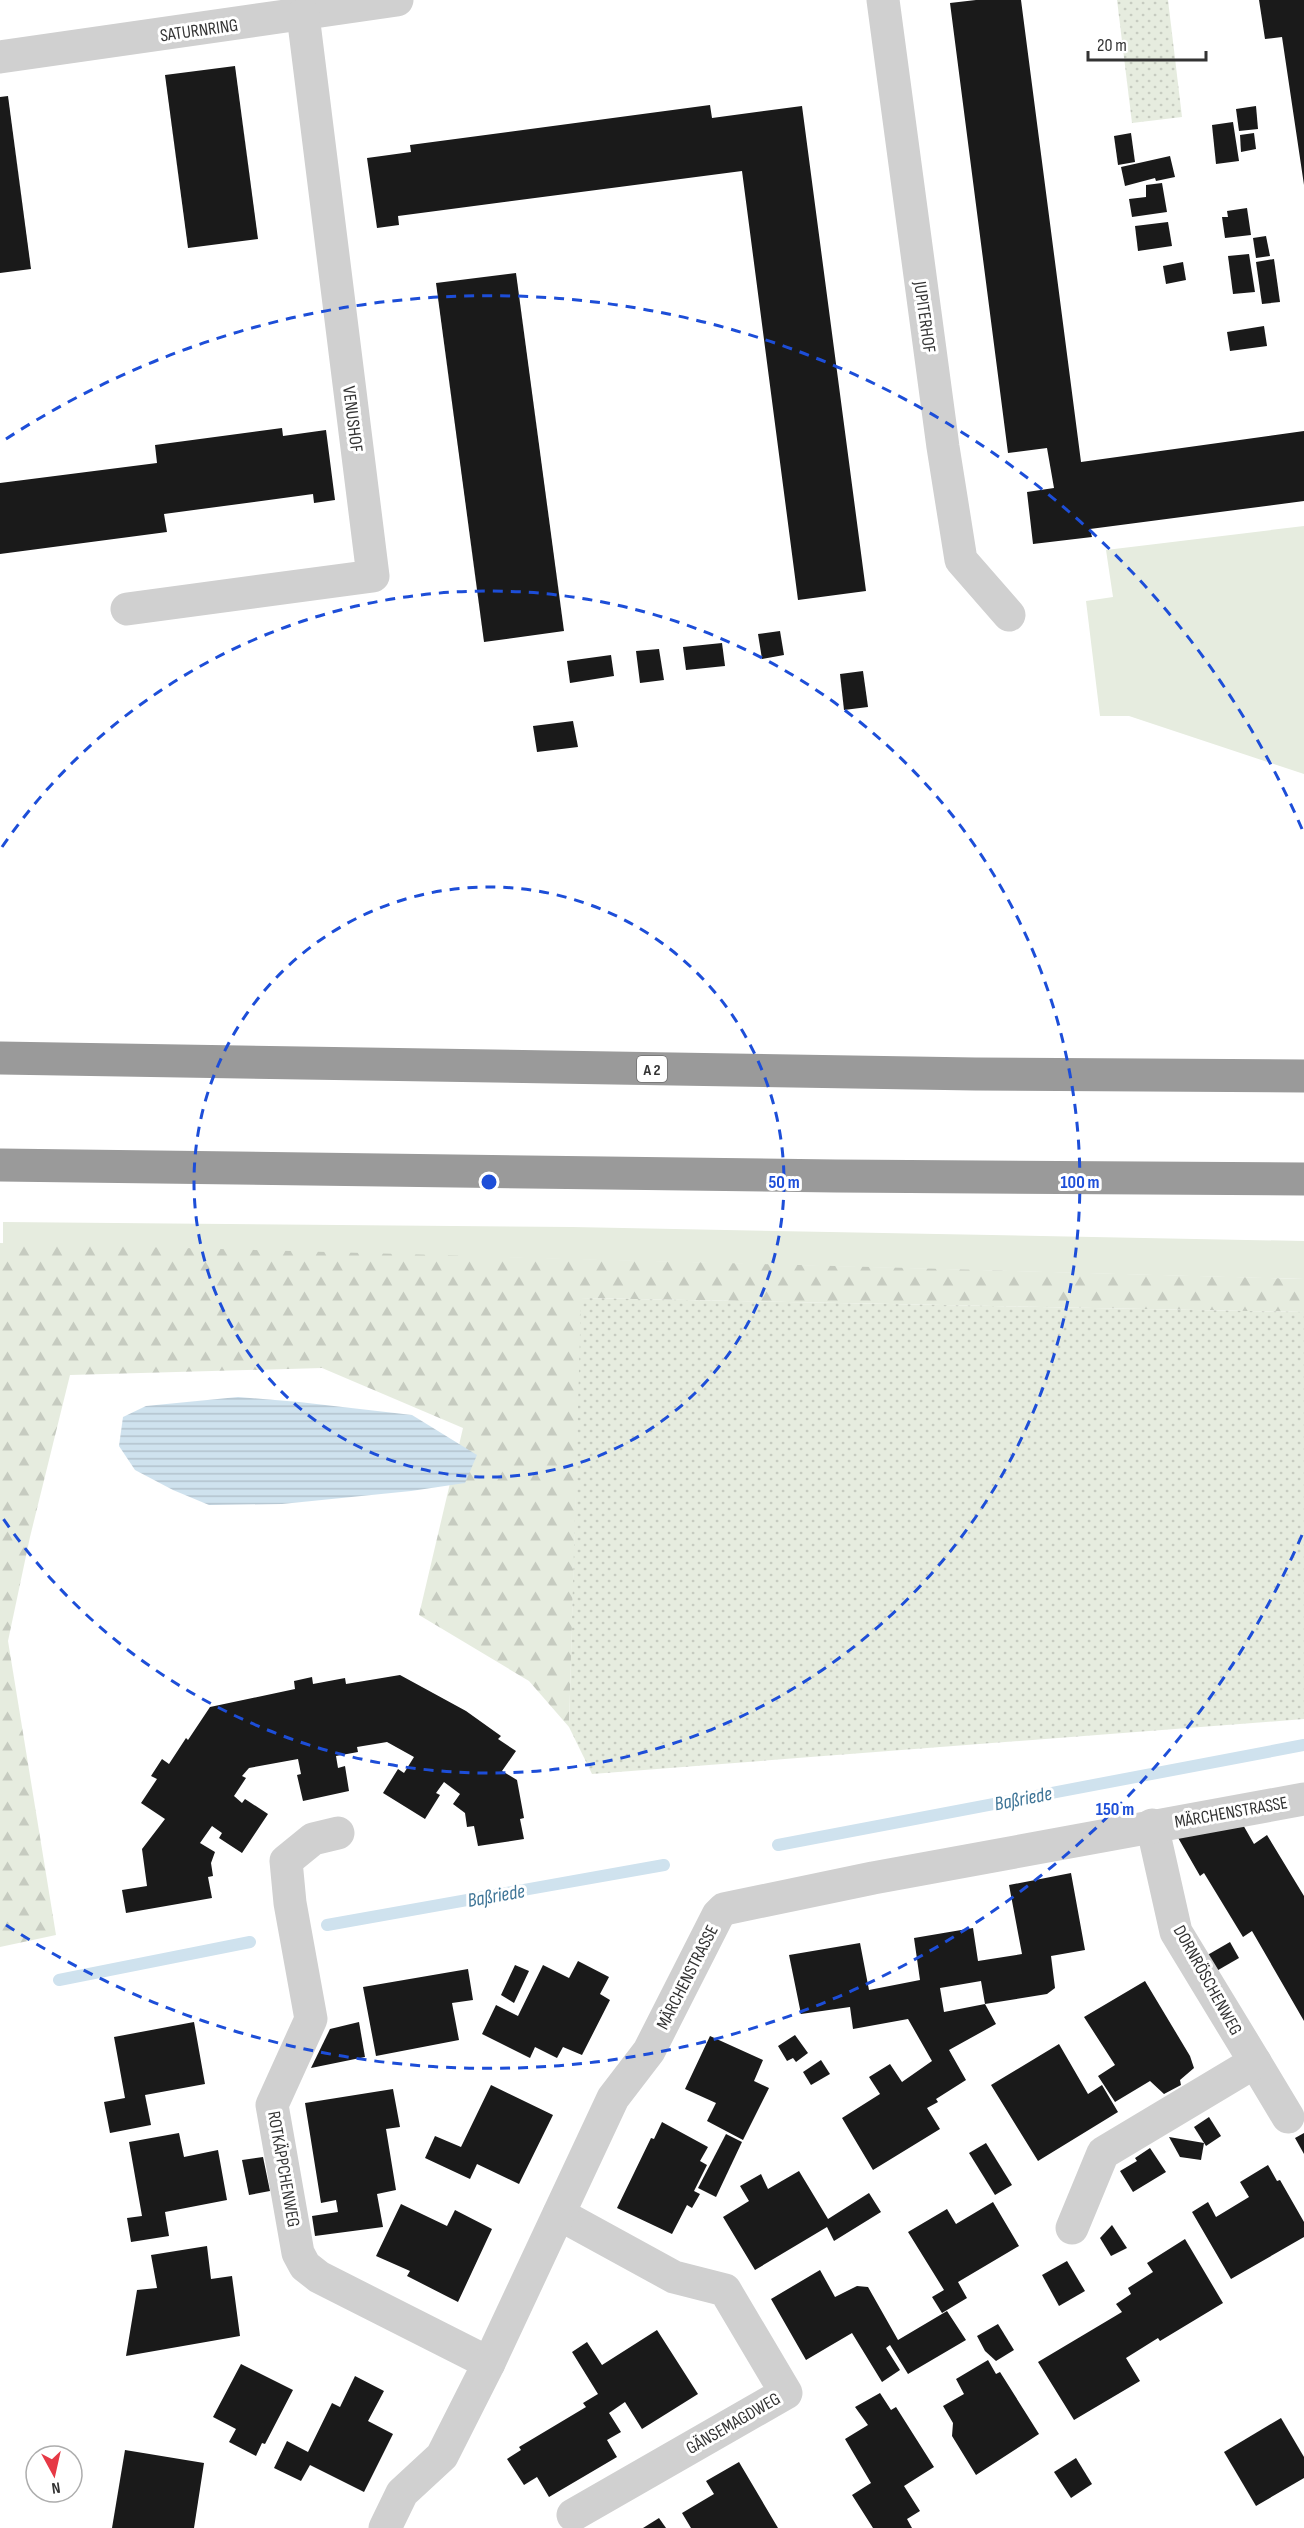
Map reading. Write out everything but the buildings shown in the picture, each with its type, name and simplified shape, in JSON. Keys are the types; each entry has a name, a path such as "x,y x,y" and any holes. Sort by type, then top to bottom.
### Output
{"highway":[{"name":"A 2","path":"0,1058 963,1074 1304,1076"},
{"path":"0,1166 812,1176 1304,1179"}],"street":[{"name":"SATURNRING","path":"0,57 397,0"},
{"name":"JUPITERHOF","path":"883,0 943,447 961,560 1009,615"},
{"name":"VENUSHOF","path":"127,609 372,576 303,15"},
{"name":"MÄRCHENSTRASSE","path":"386,2528 402,2493 442,2456 489,2363 613,2098 649,2051 718,1915 724,1909 1152,1825 1304,1799"},
{"name":"DORNRÖSCHENWEG","path":"1152,1825 1176,1932 1288,2117"},
{"name":"ROTKÄPPCHENWEG","path":"338,1833 313,1839 286,1861 290,1903 311,2019 272,2105 298,2253 304,2266 319,2277 489,2363"},
{"path":"1072,2228 1103,2153 1254,2062"},
{"name":"GÄNSEMAGDWEG","path":"559,2214 674,2277 724,2290 786,2393 573,2515"}],"green space":[{"path":"1117,0 1168,0 1182,117 1132,123"},
{"path":"1304,526 1304,774 1129,716 1100,716 1086,601 1113,597 1106,550"},
{"path":"3,1222 572,1227 1304,1241 1304,1279 3,1244"},
{"path":"0,1243 1304,1279 1304,1312 582,1298 569,1727 529,1681 419,1615 463,1428 322,1368 70,1375 30,1537 8,1641 56,1935 0,1947"},
{"path":"581,1298 1304,1312 1304,1719 592,1774 569,1727"}],"water":[{"path":"238,1397 412,1415 477,1455 465,1483 282,1504 209,1505 173,1490 135,1470 119,1446 123,1417 146,1406"}],"waterway":[{"name":"Baßriede","path":"778,1845 1304,1745"},
{"name":"Baßriede","path":"327,1925 664,1865"},
{"name":"Baßriede","path":"59,1980 250,1942"}]}
